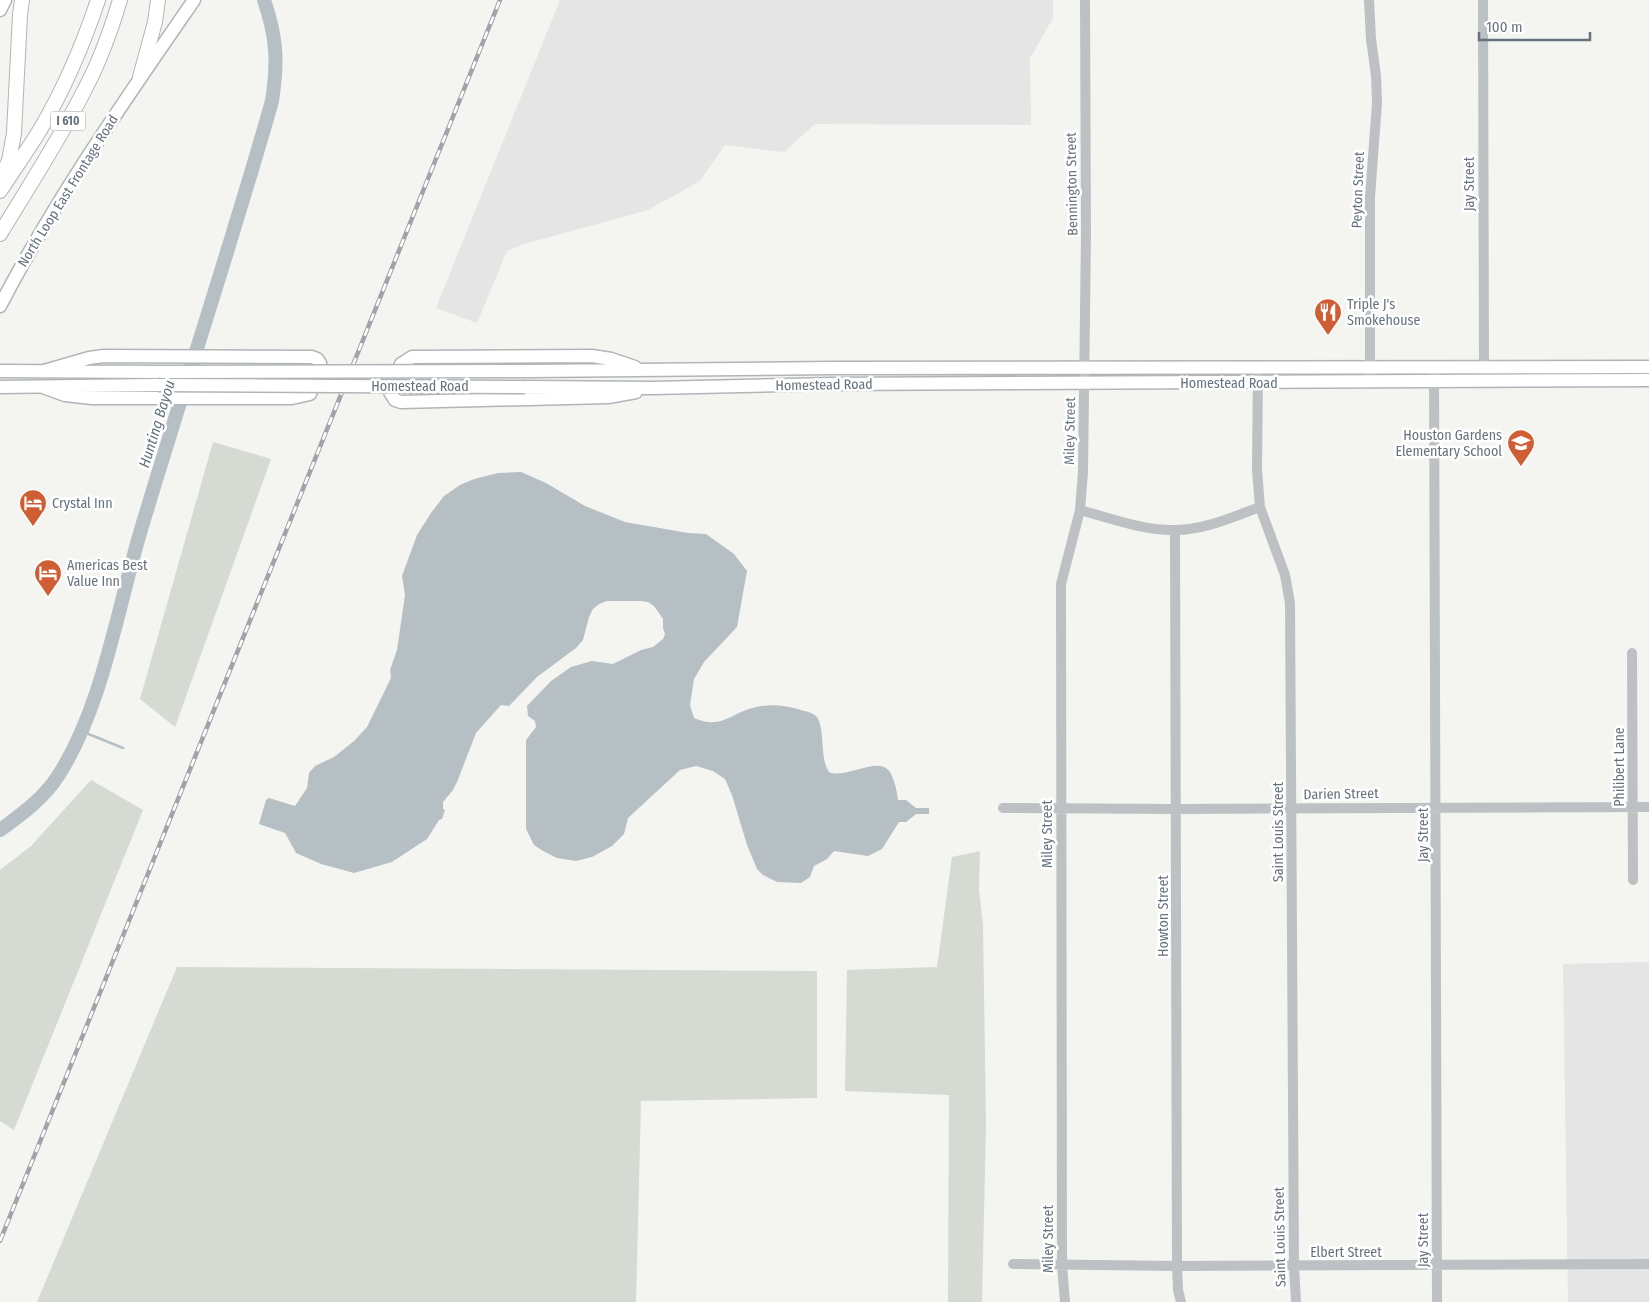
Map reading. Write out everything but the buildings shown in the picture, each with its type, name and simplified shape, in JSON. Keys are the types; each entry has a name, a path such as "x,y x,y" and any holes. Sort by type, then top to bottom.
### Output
{"highway":[{"path":"0,180 9,161 14,133 22,0"},
{"name":"I 610","path":"0,191 40,130 66,81 87,32 98,0"},
{"name":"I 610","path":"0,234 86,88 108,36 120,0"},
{"path":"140,77 155,22 158,0"}],"main road":[{"path":"0,10 5,0"},
{"name":"North Loop East Frontage Road","path":"0,306 39,234 87,156 194,0"},
{"path":"42,387 75,397 302,397 310,394 313,389 320,363 317,359 312,358 104,356 44,371"},
{"path":"645,370 601,356 412,357 402,364 390,392 395,400 401,402 608,398 653,388"},
{"name":"Homestead Road","path":"0,387 42,387 160,378 531,371 1258,367 1370,368 1434,374 1649,380"},
{"name":"Homestead Road","path":"0,371 44,371 160,378 525,387 653,388 840,384 1370,381 1484,367 1649,367"}],"street":[{"name":"Bennington Street","path":"1085,0 1085,368"},
{"name":"Peyton Street","path":"1369,0 1371,39 1376,76 1370,198 1370,381"},
{"name":"Jay Street","path":"1484,0 1484,367"},
{"name":"Saint Louis Street","path":"1258,367 1257,470 1260,507 1285,575 1290,603 1294,1266 1296,1302"},
{"name":"Miley Street","path":"1064,1302 1062,1266 1061,584 1080,510 1083,472 1085,368"},
{"name":"Jay Street","path":"1434,374 1437,1302"},
{"path":"1080,510 1135,525 1175,530 1218,523 1260,507"},
{"name":"Howton Street","path":"1175,530 1177,1266 1178,1290 1181,1302"},
{"name":"Philibert Lane","path":"1632,653 1633,880"},
{"name":"Darien Street","path":"1003,808 1649,807"},
{"name":"Elbert Street","path":"1013,1264 1062,1266 1437,1266 1649,1264"}],"shaded area":[{"path":"560,0 1053,0 1053,18 1030,58 1031,125 815,124 784,152 725,145 700,181 648,210 524,244 507,251 477,323 436,308"},
{"path":"213,442 271,459 175,727 140,699"},
{"path":"521,472 546,483 585,506 625,522 688,533 706,534 734,554 747,571 737,627 704,662 694,679 690,705 694,718 712,722 719,721 756,707 772,705 793,708 812,714 819,721 824,759 829,772 836,774 845,773 872,766 886,768 894,780 898,800 906,800 916,808 929,808 929,814 916,814 906,822 899,822 882,849 868,856 834,851 827,859 814,866 810,877 801,883 777,882 763,875 757,869 725,779 713,771 696,766 680,770 628,818 624,834 612,846 592,857 576,861 557,858 543,851 534,845 526,829 526,740 536,727 535,721 528,716 527,706 551,681 571,667 592,661 613,664 641,650 653,647 663,639 665,634 663,619 654,606 648,602 607,601 593,609 583,640 576,648 537,677 509,706 501,705 476,733 457,782 443,802 443,809 445,810 442,819 439,820 427,839 392,862 354,873 321,864 296,853 285,833 259,824 266,800 269,798 295,806 307,788 309,773 315,766 334,757 354,741 367,727 391,678 390,670 397,650 405,595 402,576 417,535 431,513 444,496 460,485 474,479 498,473"},
{"path":"91,780 143,810 14,1130 0,1121 0,870 31,846"},
{"path":"980,851 979,890 983,925 986,1124 982,1302 948,1302 949,1095 845,1091 847,970 937,967 952,857"},
{"path":"1649,962 1649,1302 1568,1302 1563,964"},
{"path":"177,967 817,971 817,1098 641,1101 636,1302 37,1302"}],"waterway":[{"name":"Hunting Bayou","path":"0,830 39,799 58,776 73,749 97,690 140,533 272,101 276,62 272,26 264,0"},
{"path":"81,731 123,748"}],"railway":[{"path":"0,1241 500,0"}],"place":[{"name":"Triple J's Smokehouse","path":"1328,336"},
{"name":"Houston Gardens Elementary School","path":"1521,467"},
{"name":"Crystal Inn","path":"33,527"},
{"name":"Americas Best Value Inn","path":"48,597"}]}
